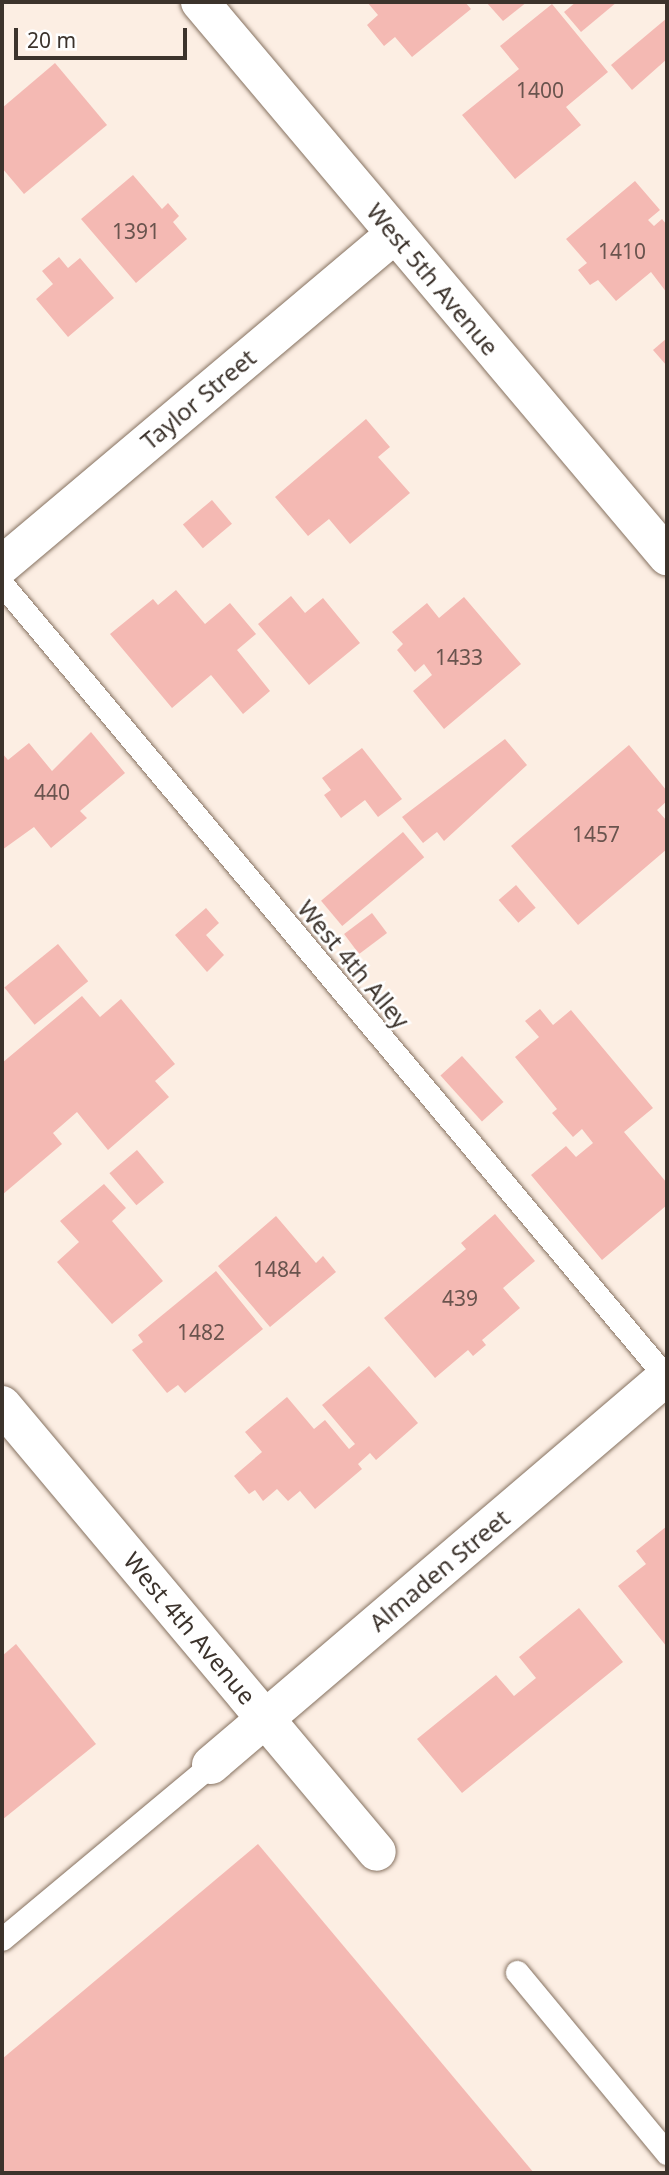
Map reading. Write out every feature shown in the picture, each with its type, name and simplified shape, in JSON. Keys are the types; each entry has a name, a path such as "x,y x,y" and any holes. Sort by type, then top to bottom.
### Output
{"street":[{"name":"West 5th Avenue","path":"200,2 667,556"},
{"name":"Taylor Street","path":"2,565 395,234"},
{"name":"Almaden Street","path":"211,1765 667,1376"},
{"name":"West 4th Avenue","path":"2,1405 377,1852"}],"lane":[{"name":"West 4th Alley","path":"2,584 667,1376"},
{"path":"2,1939 211,1765"},
{"path":"517,1972 667,2152"}],"building":[{"path":"367,2 465,2 471,9 412,57 395,37 384,46 367,25 378,15"},
{"path":"486,2 527,2 503,21"},
{"path":"576,2 617,2 581,32 564,12"},
{"path":"552,4 608,72 566,107 581,125 515,179 462,115 519,69 500,46"},
{"path":"667,18 667,59 632,90 611,65"},
{"path":"55,63 107,125 24,194 2,168 2,108"},
{"path":"133,175 162,209 168,203 179,216 173,222 187,239 136,283 81,219"},
{"path":"635,181 660,210 648,220 654,226 662,219 667,225 667,293 651,272 616,301 598,280 590,285 578,270 587,263 566,239"},
{"path":"59,257 68,268 80,258 114,298 68,337 36,299 53,284 42,271"},
{"path":"667,338 667,366 653,350"},
{"path":"366,419 390,447 378,457 410,493 350,544 329,519 308,536 275,497"},
{"path":"212,500 232,524 203,548 183,524"},
{"path":"176,590 205,624 230,603 256,634 237,650 270,691 243,714 211,675 172,708 110,634 153,599 158,605"},
{"path":"291,596 305,613 323,598 360,643 309,685 258,624"},
{"path":"464,597 521,664 444,729 413,691 432,675 424,664 415,672 397,650 403,644 392,632 427,603 439,618"},
{"path":"91,732 125,773 80,811 87,818 51,848 34,827 2,850 2,753 8,760 29,743 52,771"},
{"path":"505,739 527,765 444,841 437,832 423,843 402,817"},
{"path":"629,745 667,791 667,801 657,810 667,821 667,849 578,925 511,846"},
{"path":"362,748 402,799 378,817 365,800 341,818 324,795 331,790 322,778"},
{"path":"403,832 424,857 342,926 321,901"},
{"path":"516,885 536,908 518,923 499,900"},
{"path":"206,908 219,923 206,935 224,955 207,972 175,935"},
{"path":"372,913 387,933 359,954 344,934"},
{"path":"58,944 88,981 35,1025 4,987"},
{"path":"82,996 100,1017 121,999 175,1064 155,1081 169,1097 108,1150 77,1112 53,1133 62,1144 2,1195 2,1063"},
{"path":"540,1009 553,1025 571,1010 653,1108 624,1132 667,1183 667,1205 602,1260 531,1175 566,1146 576,1157 593,1143 582,1129 573,1137 552,1113 557,1109 515,1057 539,1037 525,1021"},
{"path":"462,1056 503,1102 482,1121 440,1075"},
{"path":"137,1150 164,1182 136,1205 109,1173"},
{"path":"104,1184 126,1208 112,1221 163,1281 112,1324 57,1262 79,1242 60,1221"},
{"path":"495,1214 535,1261 503,1288 520,1308 482,1340 486,1345 473,1356 468,1350 435,1378 384,1318 466,1249 461,1243"},
{"path":"276,1216 316,1263 323,1256 336,1272 270,1327 218,1266"},
{"path":"216,1271 263,1329 185,1393 178,1385 167,1393 132,1350 143,1342 138,1335"},
{"path":"369,1366 418,1423 376,1460 370,1453 358,1464 362,1469 315,1509 300,1491 288,1501 277,1489 263,1501 255,1490 249,1494 234,1476 262,1452 245,1432 287,1397 314,1429 325,1420 349,1449 355,1444 322,1405"},
{"path":"667,1526 667,1647 618,1586 646,1564 636,1551"},
{"path":"579,1608 623,1662 462,1793 417,1739 496,1675 514,1696 536,1678 519,1657"},
{"path":"16,1644 96,1744 2,1820 2,1656"},
{"path":"258,1844 534,2173 2,2173 2,2059"}]}
